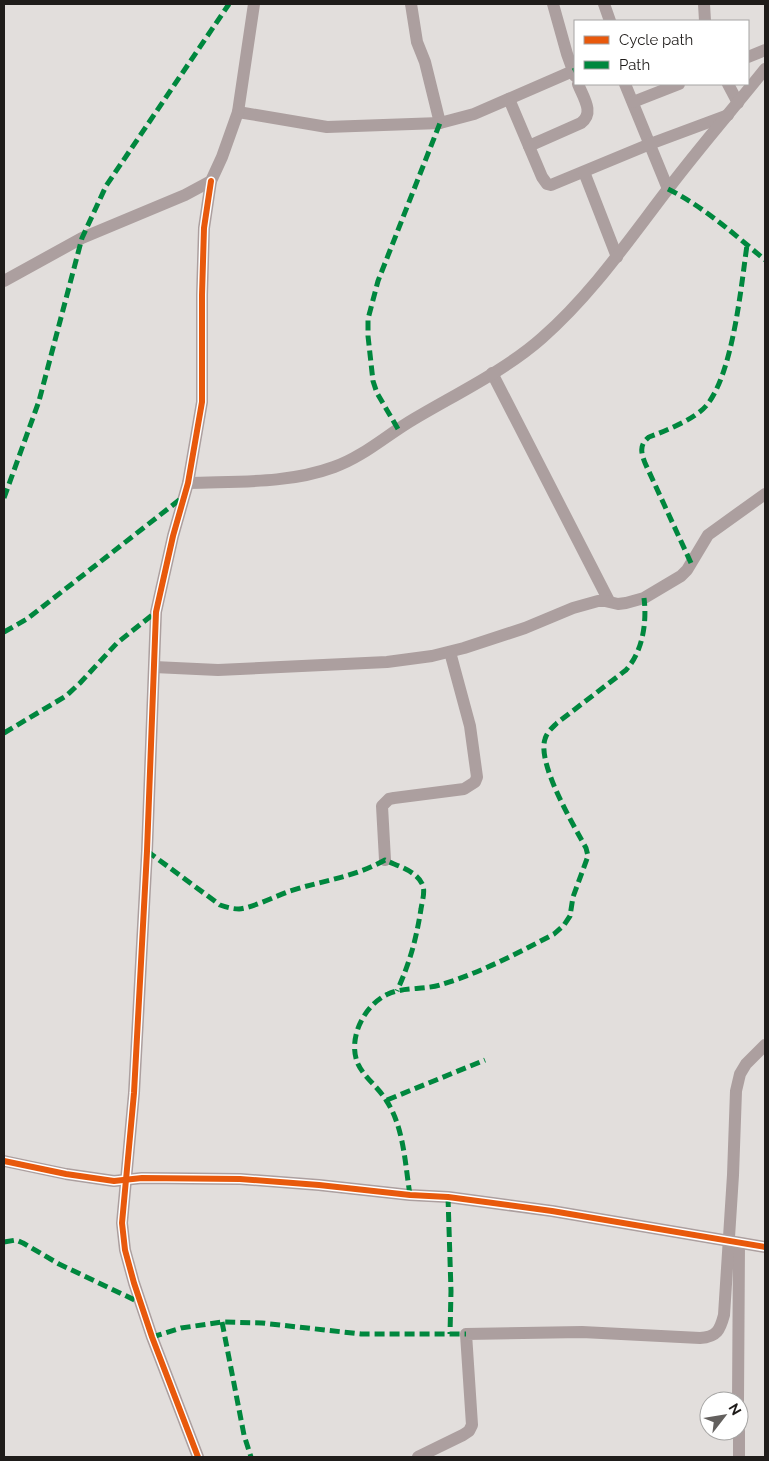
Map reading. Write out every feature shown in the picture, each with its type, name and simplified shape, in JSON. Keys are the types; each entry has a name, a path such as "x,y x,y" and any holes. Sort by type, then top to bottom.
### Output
{"street":[{"path":"198,1457 152,1337 125,1250 122,1222 134,1093 147,861 156,612 173,536 188,483 202,402 204,228 211,181 238,112 254,4"},
{"path":"412,4 417,42 425,62 440,123"},
{"path":"238,112 327,127 440,123 474,114 574,74 553,4"},
{"path":"604,4 610,20"},
{"path":"704,4 705,20"},
{"path":"749,57 765,50"},
{"path":"188,483 280,479 335,467 361,454 410,421 518,357 541,339 598,282 668,189 765,69"},
{"path":"528,146 582,123 587,119 589,116 588,110 578,85"},
{"path":"625,85 668,189"},
{"path":"633,102 676,85"},
{"path":"729,85 738,103"},
{"path":"508,99 542,177 547,184 551,185 650,144 728,115"},
{"path":"584,172 617,257"},
{"path":"4,281 82,238 185,195 211,181"},
{"path":"492,373 609,601"},
{"path":"154,667 218,670 378,663 432,656 490,640 573,608 598,601 609,601 618,604 644,598 681,576 708,535 765,494"},
{"path":"385,860 382,806 384,802 394,798 464,789 475,782 477,777 470,726 450,652"},
{"path":"738,1391 734,1242 736,1091 740,1074 746,1064 765,1045"},
{"path":"4,1161 114,1181 142,1178 240,1179 448,1196 552,1211 765,1247"},
{"path":"418,1457 463,1435 472,1425 466,1334 582,1332 708,1338 716,1334 724,1315 734,1242"},
{"path":"739,1441 739,1457"}],"marked path":[{"path":"4,498 39,401 82,238 106,186 229,4"},
{"path":"398,429 377,393 373,381 368,319 378,281 440,123"},
{"path":"668,189 706,213 765,260"},
{"path":"691,563 645,463 642,446 649,437 679,424 701,411 715,392 729,352 739,306 747,245"},
{"path":"4,632 27,619 183,497"},
{"path":"410,1195 403,1146 397,1122 386,1100 358,1064 355,1054 356,1034 365,1014 379,999 388,994 400,990 437,986 472,974 554,934 570,916 573,897 588,856 586,848 565,810 551,778 546,763 545,739 548,732 557,723 626,670 632,662 640,645 644,626 644,598"},
{"path":"4,733 66,696 117,643 156,612"},
{"path":"147,851 220,905 236,909 244,908 290,891 349,875 385,860 407,870 417,876 423,886 424,895 412,951 397,991"},
{"path":"387,1100 485,1060"},
{"path":"448,1197 451,1291 450,1334"},
{"path":"4,1242 16,1240 23,1243 59,1264 141,1303"},
{"path":"222,1322 244,1435 251,1457"},
{"path":"152,1337 181,1328 222,1322 262,1323 361,1334 466,1334"}],"cycle path":[{"path":"198,1457 152,1337 134,1283 125,1250 122,1223 134,1093 147,851 156,612 173,536 188,483 202,402 204,228 211,181"},
{"path":"4,1161 66,1174 114,1181 142,1178 240,1179 448,1197 552,1211 765,1247"}]}
